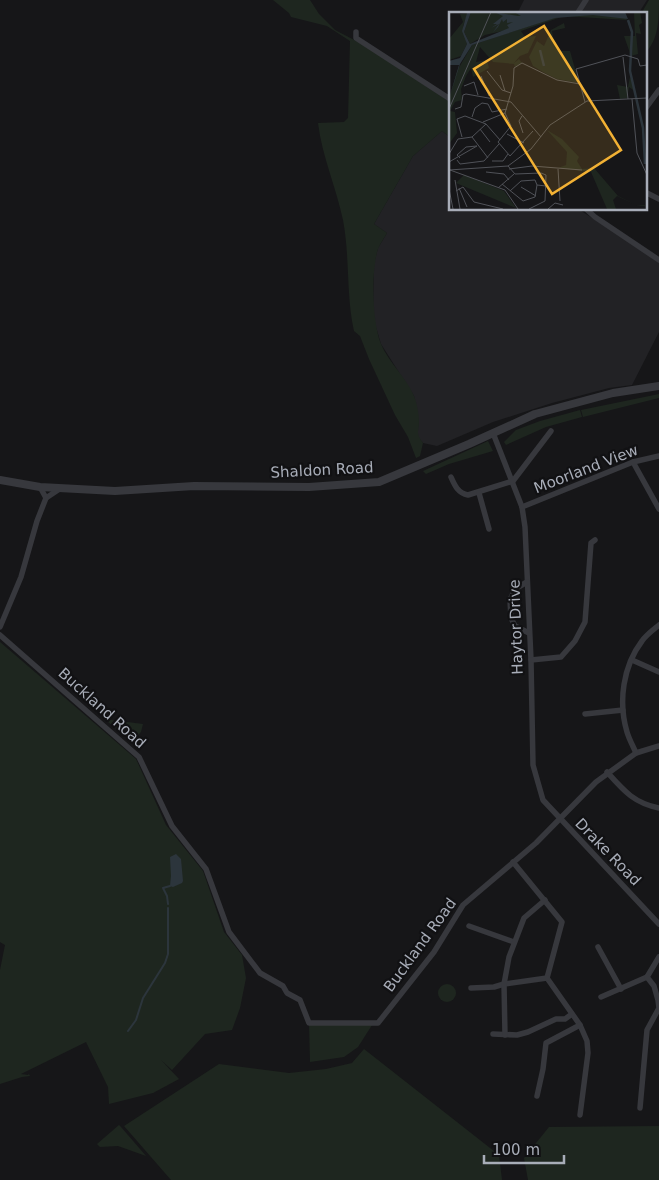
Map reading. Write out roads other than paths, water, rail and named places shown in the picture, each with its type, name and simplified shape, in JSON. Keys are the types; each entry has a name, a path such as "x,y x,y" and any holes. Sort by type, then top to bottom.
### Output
{"street":[{"path":"578,12 586,0"},
{"path":"356,32 356,38 449,98"},
{"path":"646,109 659,90"},
{"path":"646,192 659,199"},
{"path":"587,210 659,260"},
{"name":"Shaldon Road","path":"0,480 40,487 115,491 194,486 309,487 379,482 534,414 613,393 659,386"},
{"path":"451,477 456,488 462,494 468,495 513,481 551,431"},
{"name":"Haytor Drive","path":"493,433 522,507 525,527 531,660 533,765 543,800 559,819"},
{"name":"Moorland View","path":"522,507 633,462 659,456"},
{"path":"633,462 659,509"},
{"path":"40,487 46,498"},
{"path":"0,627 21,577 37,521 46,498 62,488"},
{"path":"478,493 489,529"},
{"path":"531,660 561,657 575,640 584,622 590,543 595,540"},
{"path":"527,582 515,589 510,600 511,618 515,626 529,633"},
{"path":"636,753 627,732 623,710 625,681 632,660 642,641 659,625"},
{"name":"Buckland Road","path":"0,635 139,757 172,826 206,869 229,932 260,973 283,986 287,992 300,1000 309,1023 378,1023 434,952 463,905 513,862"},
{"path":"632,660 659,672"},
{"path":"586,714 623,710"},
{"path":"580,1115 588,1053 587,1041 580,1025 547,978 562,922 513,862 536,843 607,772 636,753 659,746"},
{"path":"607,772 627,795 650,806 659,808"},
{"name":"Drake Road","path":"559,819 659,924"},
{"path":"505,1035 504,984 508,957 524,918 545,900"},
{"path":"469,926 514,942"},
{"path":"598,947 621,989"},
{"path":"601,997 647,977 659,957"},
{"path":"640,1108 647,1030 659,1008 654,986 647,977"},
{"path":"471,988 494,987 547,978"},
{"path":"493,1034 517,1035 556,1019 565,1019 572,1014"},
{"path":"537,1096 546,1043 580,1025"}],"waterway":[{"path":"168,904 163,888 170,886"},
{"path":"128,1031 136,1020 143,998 165,963 168,954 168,908"}]}
